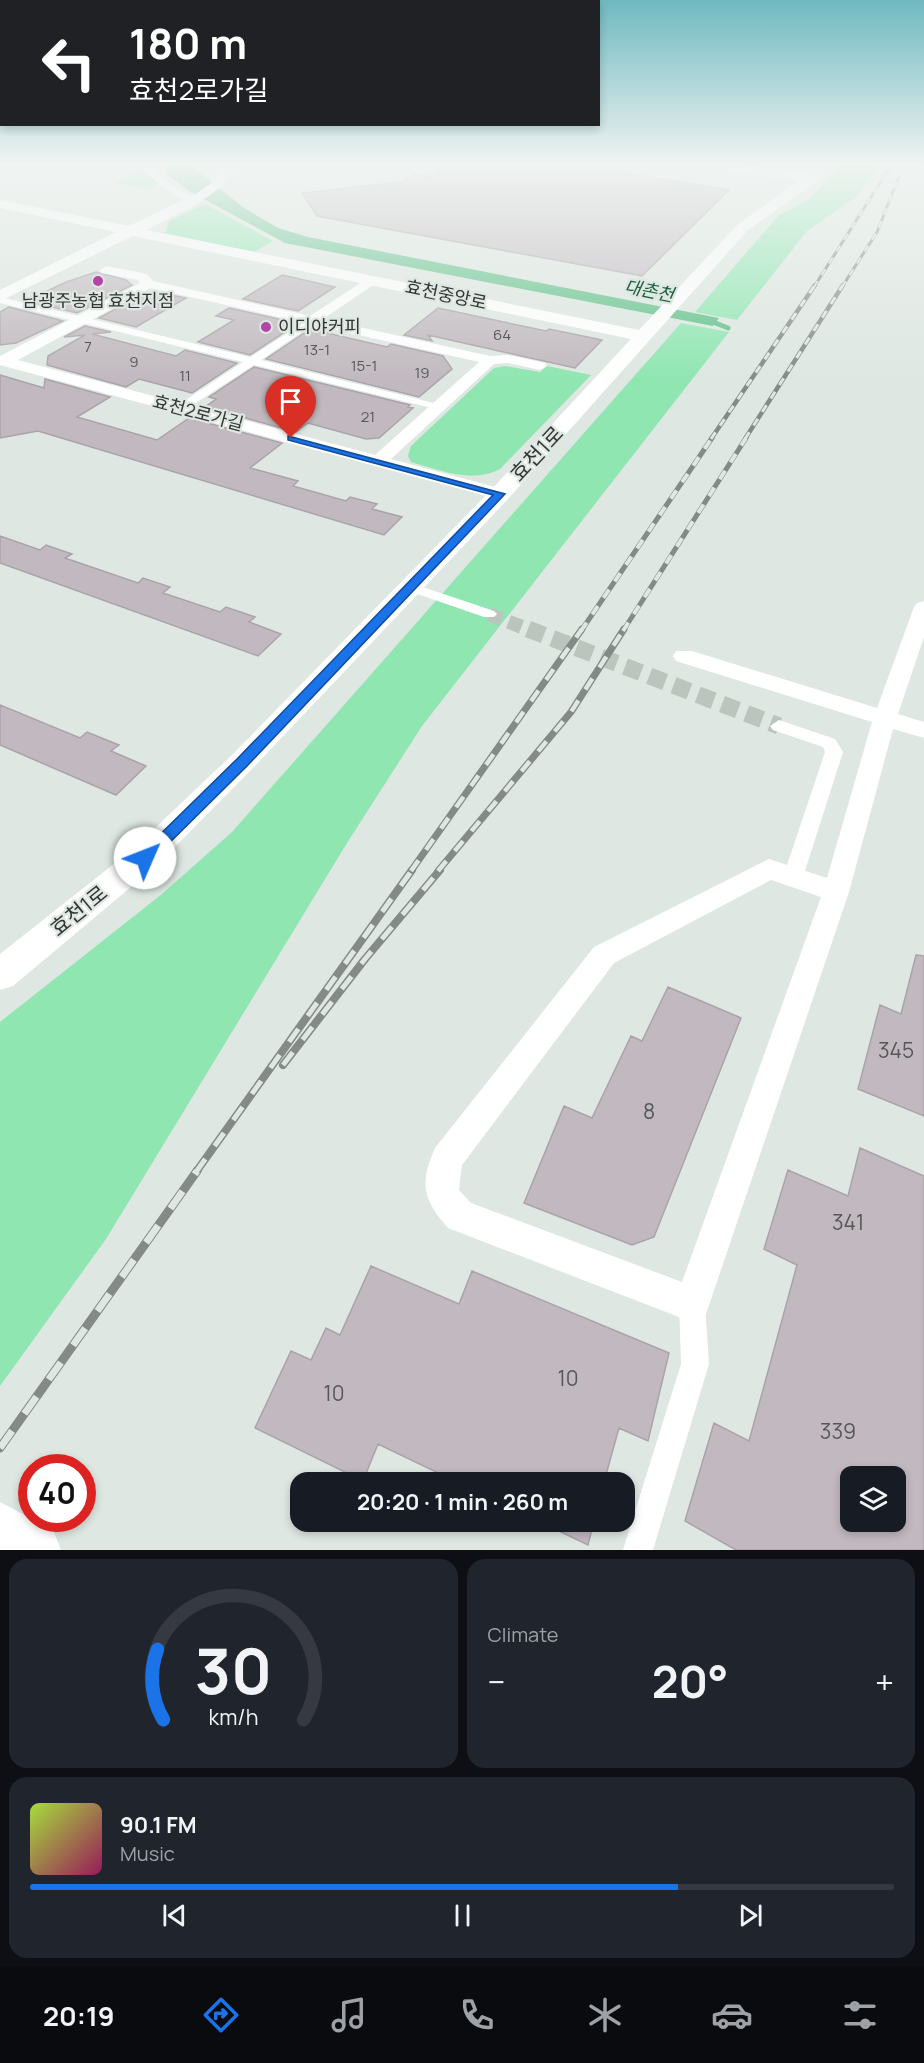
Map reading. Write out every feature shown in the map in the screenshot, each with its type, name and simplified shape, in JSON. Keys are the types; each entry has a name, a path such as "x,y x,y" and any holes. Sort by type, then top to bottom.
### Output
{"main road":[{"path":"0,1530 33,1550"}],"street":[{"path":"0,298 120,236"},
{"name":"효천중앙로","path":"156,236 371,280 652,330"},
{"name":"효천1로","path":"0,975 145,858 242,762 500,494 652,330 735,236"},
{"path":"106,270 141,278 148,284 311,321 490,360 508,359 540,366"},
{"path":"182,408 371,280"},
{"path":"3,360 148,284"},
{"path":"0,298 81,320 440,406"},
{"name":"효천2로가길","path":"3,360 500,494"},
{"path":"379,461 490,360"},
{"path":"411,587 489,614"},
{"path":"638,1550 695,1364 692,1304 836,892 885,718 924,607"},
{"path":"684,656 924,730"},
{"path":"779,726 829,743 834,752 793,877"},
{"path":"692,1304 460,1216 442,1196 446,1160 604,955 769,869 836,892"}],"shaded area":[{"path":"181,236 264,236 273,241 254,252"},
{"path":"273,236 306,236 719,318 713,326 285,243"},
{"path":"761,236 803,236 737,320 695,312"},
{"path":"681,323 729,332 422,726 347,843 106,1239 0,1386 0,1022 162,894 232,832"},
{"path":"505,366 540,372 547,366 591,375 500,469 478,475 467,475 444,472 411,462 408,456 411,446 494,368"}],"building":[{"path":"427,236 682,236 642,276"},
{"path":"96,272 126,280 132,285 77,313 26,301 66,282"},
{"path":"282,275 335,287 298,311 243,299"},
{"path":"143,294 166,294 186,298 136,327 99,318"},
{"path":"9,307 63,321 16,343 0,345 0,312"},
{"path":"229,308 283,320 280,322 294,326 250,355 198,342 234,320 216,316"},
{"path":"438,308 546,331 549,329 602,340 575,368 428,335 432,341 404,335"},
{"path":"85,326 111,332 92,334 176,356 185,350 237,363 192,393 139,379 126,387 47,365 48,356 85,335 64,337"},
{"path":"310,329 387,347 391,344 443,356 452,369 419,397 266,359"},
{"path":"254,367 410,405 408,407 413,408 379,438 366,439 308,423 296,432 205,407 216,399 209,397"},
{"path":"0,375 44,388 45,379 110,397 77,417 157,440 189,418 282,443 250,468 298,481 293,486 346,501 350,497 377,504 372,509 402,517 384,535 38,431 0,438"},
{"path":"0,536 40,550 46,545 72,554 65,558 138,583 143,578 170,587 163,593 220,612 226,607 255,617 249,622 281,634 258,656 0,563"},
{"path":"0,705 80,738 87,732 119,745 111,751 146,766 116,795 0,745"},
{"path":"916,955 924,956 924,1116 858,1089 880,1005 901,1014"},
{"path":"668,987 741,1018 654,1237 632,1245 524,1203 564,1106 592,1118 631,1036 642,1041"},
{"path":"860,1148 924,1176 924,1550 736,1550 685,1521 714,1423 749,1441 797,1265 764,1249 788,1170 848,1196"},
{"path":"371,1266 459,1304 472,1271 669,1353 648,1441 619,1428 607,1472 436,1472 378,1444 367,1472 345,1472 255,1428 291,1351 311,1360 326,1328 340,1335"},
{"path":"561,1532 591,1532 588,1545"}],"waterway":[{"path":"708,320 728,328"}],"tunnel":[{"path":"489,614 532,631"},
{"path":"528,629 779,726"}],"railway":[{"path":"814,287 846,236"},
{"path":"842,287 874,236"},
{"path":"711,439 815,285"},
{"path":"745,439 843,285"},
{"path":"581,631 712,438"},
{"path":"623,631 746,438"},
{"path":"411,871 582,629"},
{"path":"438,871 571,712 624,629"},
{"path":"196,1172 412,870"},
{"path":"283,1065 365,959 440,870"},
{"path":"0,1448 197,1171"}],"place":[{"name":"남광주농협 효천지점","path":"98,281"},
{"name":"이디야커피","path":"266,327"}],"route":[{"path":"145,858 327,675 500,494 291,438"}],"water label":[{"name":"대촌천","path":"649,291"}]}
